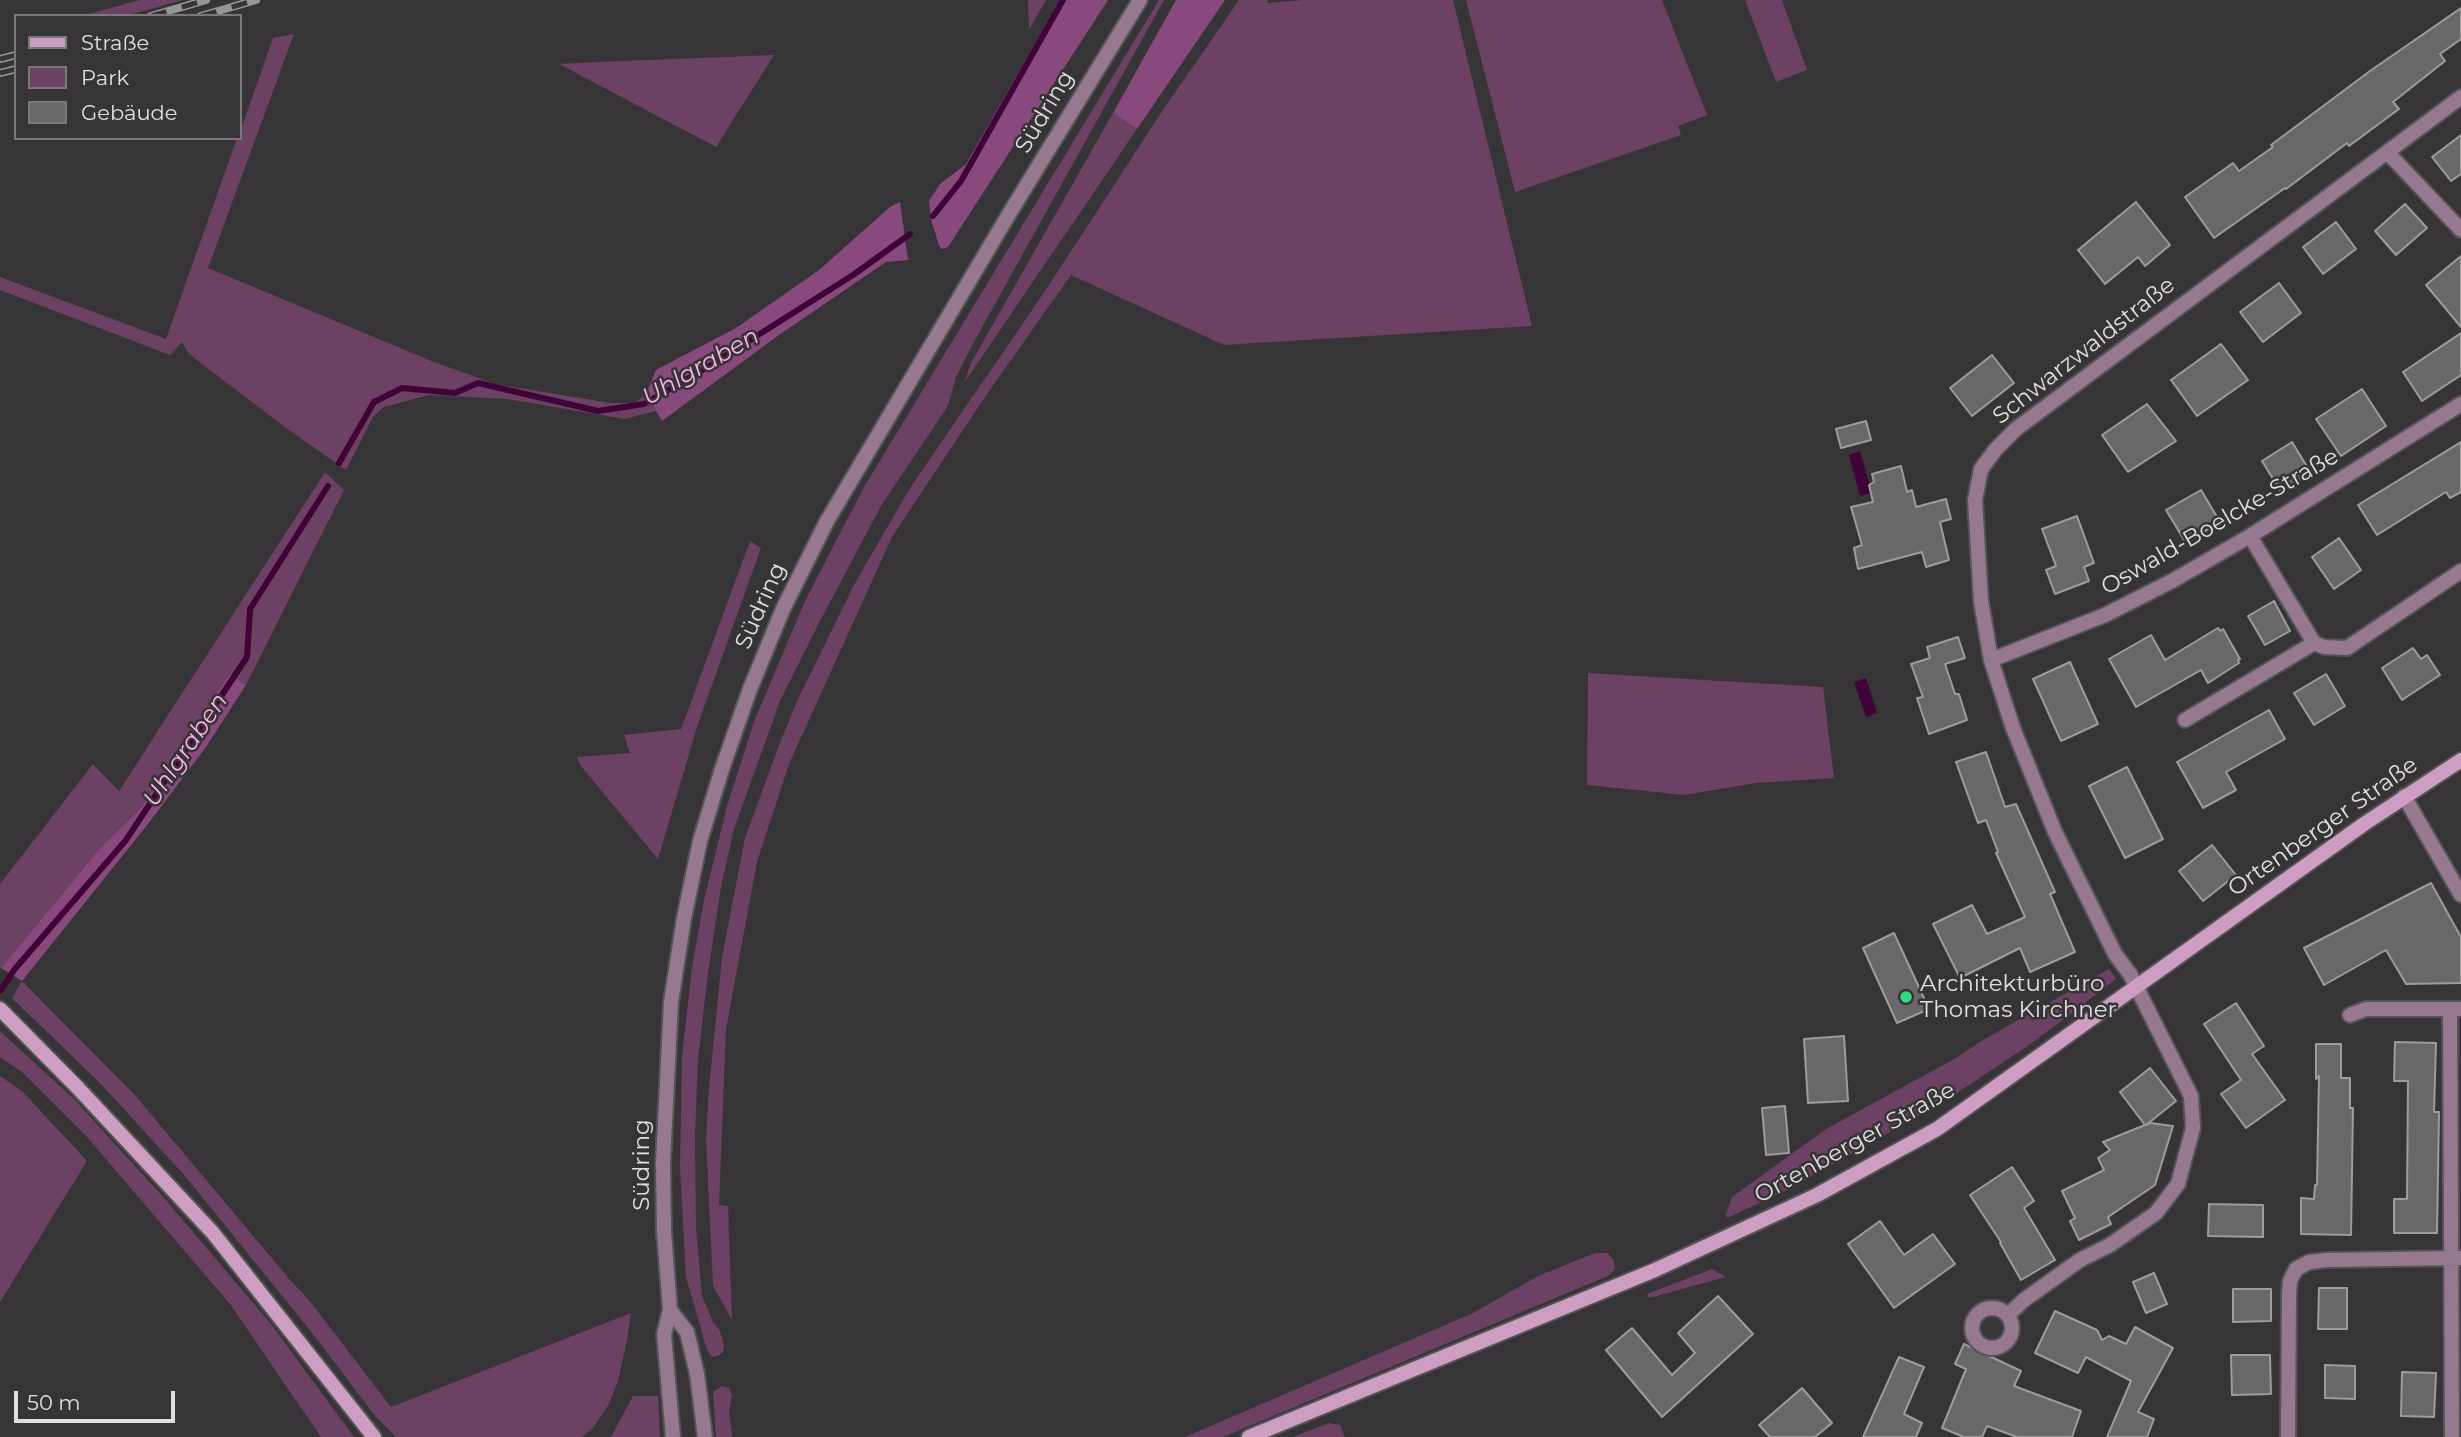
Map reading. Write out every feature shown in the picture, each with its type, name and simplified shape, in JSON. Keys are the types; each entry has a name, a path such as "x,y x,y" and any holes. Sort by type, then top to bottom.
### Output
{"main road":[{"name":"Ortenberger Straße","path":"1249,1437 1655,1270 1817,1195 1937,1129 2404,796 2461,760"},
{"path":"0,1009 213,1233 374,1437"}],"street":[{"name":"Südring","path":"673,1437 664,1335 670,1310 664,1232 663,1163 671,1002 684,918 701,841 750,689 783,609 827,521 1140,0"},
{"name":"Schwarzwaldstraße","path":"2008,1315 2024,1300 2080,1260 2110,1245 2156,1213 2178,1184 2193,1128 2190,1096 2137,988 2115,954 2055,832 2013,727 1991,660 1982,601 1975,500 1981,469 2016,429 2048,404 2461,97"},
{"path":"2387,152 2461,230"},
{"name":"Oswald-Boelcke-Straße","path":"1991,660 2105,615 2172,581 2250,536 2461,404"},
{"path":"2250,536 2314,643 2324,648 2347,648 2461,571"},
{"path":"2185,720 2314,643"},
{"path":"2404,796 2461,895"},
{"path":"2350,1015 2366,1009 2455,1009 2456,1258 2452,1437"},
{"path":"2288,1437 2289,1294 2290,1281 2296,1269 2309,1262 2327,1260 2456,1258"},
{"name":"Südring","path":"670,1310 687,1332 697,1374 705,1437"}],"green space":[{"path":"140,0 183,0 132,14 89,14"},
{"path":"1028,0 1046,0 1029,30"},
{"path":"1159,0 1164,0 975,340 956,377 948,406 881,506 820,621 780,701 734,829 721,887 698,1059 696,1227 702,1296 724,1345 723,1352 712,1357 707,1350 686,1277 680,1167 682,1057 692,967 704,900 727,806 754,722 805,601 864,487"},
{"path":"1239,0 1268,0 1267,3 1303,0 1453,0 1532,326 1224,345 1071,275 985,397 892,537 789,764 757,862 726,1029 719,1205 728,1206 732,1320 713,1286 706,1139 709,1088 722,957 745,838 781,740 798,699 855,583 910,488"},
{"path":"1466,0 1662,0 1707,115 1678,126 1681,135 1515,192"},
{"path":"1745,0 1782,0 1807,70 1776,82"},
{"path":"294,34 208,268 434,362 495,384 611,403 635,403 646,394 656,411 625,419 507,399 429,395 384,407 373,417 346,470 189,354 182,342 170,355 0,290 0,277 166,339 236,140 242,140 242,126 273,38"},
{"path":"774,55 716,147 559,64 598,62"},
{"path":"1113,113 1137,129 964,383 971,363"},
{"path":"325,472 344,490 246,685 230,675 140,809 100,848 0,969 0,884 93,764 119,791"},
{"path":"750,541 761,548 697,727 658,859 581,766 577,757 630,753 624,735 681,729"},
{"path":"1588,673 1823,687 1834,778 1756,783 1685,795 1587,785"},
{"path":"2109,969 2116,979 2032,1043 1948,1099 1789,1189 1727,1218 1732,1197 1826,1129 1956,1058"},
{"path":"22,981 134,1094 309,1300 391,1407 631,1313 618,1381 609,1404 593,1428 582,1437 396,1437 376,1417 309,1329 185,1176 100,1083 12,998"},
{"path":"0,1031 76,1101 165,1199 271,1324 354,1437 321,1437 230,1304 87,1137 22,1072 0,1057"},
{"path":"0,1076 23,1092 87,1161 0,1302"},
{"path":"1595,1253 1608,1253 1614,1261 1615,1269 1608,1276 1223,1437 1185,1437 1473,1313 1538,1276"},
{"path":"1712,1269 1726,1277 1649,1298 1647,1294"},
{"path":"722,1386 729,1388 732,1395 729,1411 732,1437 716,1437 713,1392"},
{"path":"633,1396 658,1396 660,1437 611,1437"},
{"path":"1329,1423 1340,1425 1345,1437 1293,1437"}],"shaded area":[{"path":"1060,0 1108,0 948,247 942,249 931,219 929,201 940,184 966,164"},
{"path":"1176,0 1225,0 1137,129 1113,113"},
{"path":"900,202 908,260 886,262 779,335 662,421 646,394 656,370 736,328 819,270 890,207"},
{"path":"1860,451 1872,493 1860,496 1849,455"},
{"path":"230,674 246,685 206,747 148,824 22,981 1,968 100,848 140,809"},
{"path":"1866,678 1877,713 1866,717 1854,682"}],"building":[{"path":"2461,8 2461,39 2440,54 2445,61 2393,102 2399,109 2214,238 2185,197 2233,163 2239,171 2370,71"},
{"path":"2461,135 2461,174 2451,181 2432,157"},
{"path":"2136,202 2170,245 2145,266 2138,257 2105,284 2078,250"},
{"path":"2405,204 2427,228 2396,255 2375,231"},
{"path":"2336,222 2356,249 2323,274 2303,247"},
{"path":"2461,256 2461,327 2426,285"},
{"path":"2279,283 2301,313 2263,342 2240,312"},
{"path":"2461,333 2461,375 2422,401 2403,372"},
{"path":"2221,344 2248,380 2197,416 2171,380"},
{"path":"1992,355 2014,383 1972,416 1950,388"},
{"path":"2362,389 2386,426 2341,456 2316,419"},
{"path":"2147,404 2176,441 2128,472 2102,435"},
{"path":"1866,421 1871,440 1841,448 1836,429"},
{"path":"2292,442 2311,473 2281,492 2262,461"},
{"path":"2461,442 2461,492 2450,498 2446,492 2377,535 2358,505"},
{"path":"1901,466 1907,492 1912,490 1916,507 1946,499 1951,519 1940,522 1949,560 1926,567 1922,552 1858,569 1854,548 1862,545 1851,507 1873,502 1869,485 1874,482 1872,474"},
{"path":"2201,490 2220,522 2186,543 2166,510"},
{"path":"2077,516 2094,563 2084,567 2089,581 2055,594 2046,570 2056,566 2042,529"},
{"path":"2339,538 2361,570 2334,589 2312,557"},
{"path":"2274,601 2290,631 2265,645 2248,616"},
{"path":"2218,628 2220,631 2223,629 2240,659 2239,663 2208,683 2201,670 2136,707 2109,659 2151,635 2165,660"},
{"path":"1958,637 1965,658 1945,664 1967,720 1929,734 1917,698 1923,697 1911,664 1930,658 1927,647"},
{"path":"2413,648 2421,659 2427,655 2440,675 2402,700 2382,668"},
{"path":"2070,662 2098,724 2061,741 2033,679"},
{"path":"2326,674 2345,706 2314,725 2294,693"},
{"path":"2269,710 2285,739 2226,772 2236,790 2203,808 2177,762"},
{"path":"1986,752 2005,807 2016,804 2055,892 2050,894 2075,952 2030,972 2020,948 1960,978 1933,924 1972,905 1987,934 2025,917 1996,853 1998,852 1986,820 1978,823 1956,762"},
{"path":"2127,767 2163,839 2125,858 2089,786"},
{"path":"2212,845 2236,875 2203,901 2179,871"},
{"path":"2431,883 2461,937 2461,983 2406,984 2386,950 2324,985 2304,948"},
{"path":"1894,933 1929,1009 1897,1023 1863,948"},
{"path":"2236,1003 2264,1046 2252,1054 2285,1100 2246,1128 2221,1094 2241,1080 2204,1024"},
{"path":"1844,1036 1848,1101 1808,1103 1804,1039"},
{"path":"2395,1042 2436,1043 2434,1112 2439,1112 2437,1233 2394,1233 2394,1199 2407,1199 2408,1081 2394,1081"},
{"path":"2316,1044 2341,1044 2341,1078 2350,1078 2350,1108 2353,1108 2351,1235 2301,1234 2301,1198 2314,1199 2317,1185 2319,1076 2316,1079"},
{"path":"2150,1068 2176,1101 2146,1125 2150,1123 2173,1126 2155,1185 2108,1217 2111,1224 2079,1240 2070,1221 2075,1218 2062,1191 2104,1170 2098,1158 2110,1150 2103,1142 2145,1125 2120,1092"},
{"path":"1785,1106 1789,1153 1766,1155 1762,1108"},
{"path":"2012,1167 2034,1201 2024,1208 2055,1260 2021,1280 2001,1242 1970,1195"},
{"path":"2209,1204 2263,1205 2263,1237 2208,1236"},
{"path":"1880,1221 1904,1255 1933,1234 1955,1264 1894,1308 1848,1244"},
{"path":"2154,1273 2167,1304 2146,1313 2133,1282"},
{"path":"2319,1288 2347,1288 2347,1329 2318,1329"},
{"path":"2233,1289 2271,1289 2271,1321 2233,1322"},
{"path":"1718,1296 1753,1334 1662,1417 1606,1350 1632,1328 1672,1375 1695,1353 1678,1333"},
{"path":"2055,1311 2097,1330 2102,1340 2109,1336 2126,1344 2135,1327 2173,1348 2138,1412 2154,1419 2147,1437 2107,1437 2131,1381 2086,1357 2078,1373 2035,1353"},
{"path":"1964,1344 2021,1371 2014,1386 2081,1411 2072,1437 2017,1437 1987,1426 1982,1437 1964,1437 1942,1428 1966,1369 1955,1364"},
{"path":"2231,1355 2270,1355 2271,1394 2232,1395"},
{"path":"1899,1357 1924,1367 1904,1414 1922,1423 1916,1437 1863,1437"},
{"path":"2325,1365 2355,1366 2355,1399 2325,1398"},
{"path":"2402,1372 2436,1373 2434,1417 2401,1416"},
{"path":"1802,1388 1832,1423 1815,1437 1770,1437 1759,1425"}],"waterway":[{"name":"Uhlgraben","path":"933,216 961,181 1063,0"},
{"name":"Uhlgraben","path":"339,463 374,402 402,388 455,393 478,383 598,411 644,404 853,275 910,234"},
{"name":"Uhlgraben","path":"0,991 14,970 126,840 247,657 250,609 328,486"}],"railway":[{"path":"158,14 206,0"},
{"path":"208,14 256,0"},
{"path":"0,59 14,56"},
{"path":"0,73 14,70"}],"place":[{"name":"Architekturbüro Thomas Kirchner","path":"1906,997"}]}
